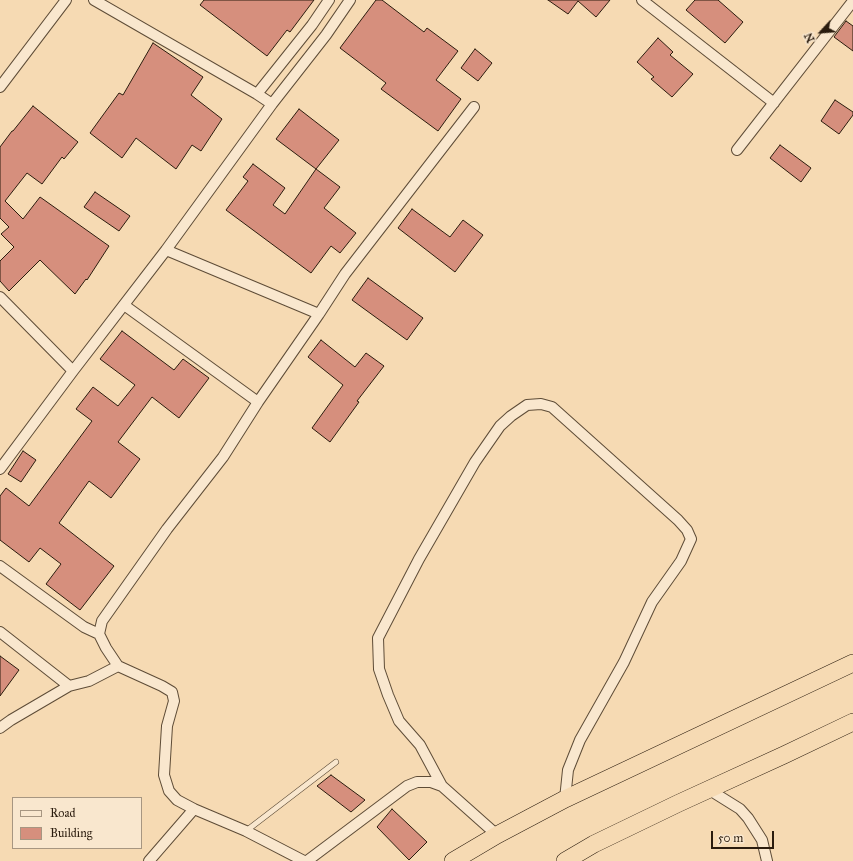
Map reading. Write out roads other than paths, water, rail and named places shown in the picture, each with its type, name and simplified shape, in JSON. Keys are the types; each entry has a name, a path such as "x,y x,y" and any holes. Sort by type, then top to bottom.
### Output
{"highway":[{"path":"453,861 497,835 565,799 853,663"},
{"path":"565,861 594,844 853,722"}],"street":[{"path":"0,87 66,0"},
{"path":"94,0 272,104"},
{"path":"257,94 312,25 329,0"},
{"path":"0,469 166,250 272,104 326,35 350,0"},
{"path":"642,0 774,103"},
{"path":"737,150 853,1"},
{"path":"312,25 326,35"},
{"path":"99,634 102,621 166,528 223,457 258,402 345,274 474,108"},
{"path":"166,250 319,314"},
{"path":"0,297 74,371"},
{"path":"124,304 258,402"},
{"path":"497,835 442,786 420,745 399,721 379,669 378,638 427,545 475,462 500,426 527,405 541,404 552,407 678,520 687,530 691,539 681,561 652,602 624,662 580,740 568,770 565,799"},
{"path":"0,566 84,627 99,634 118,666 172,692 174,701 167,726 164,775 169,791 177,800 194,809 246,831 304,861"},
{"path":"0,632 69,686"},
{"path":"0,728 69,686 89,681 118,666"},
{"path":"308,861 407,786 417,782 431,782 442,786"},
{"path":"708,789 740,809 748,818 762,840 768,861"},
{"path":"150,861 194,809"}],"lane":[{"path":"246,831 336,762"}]}
